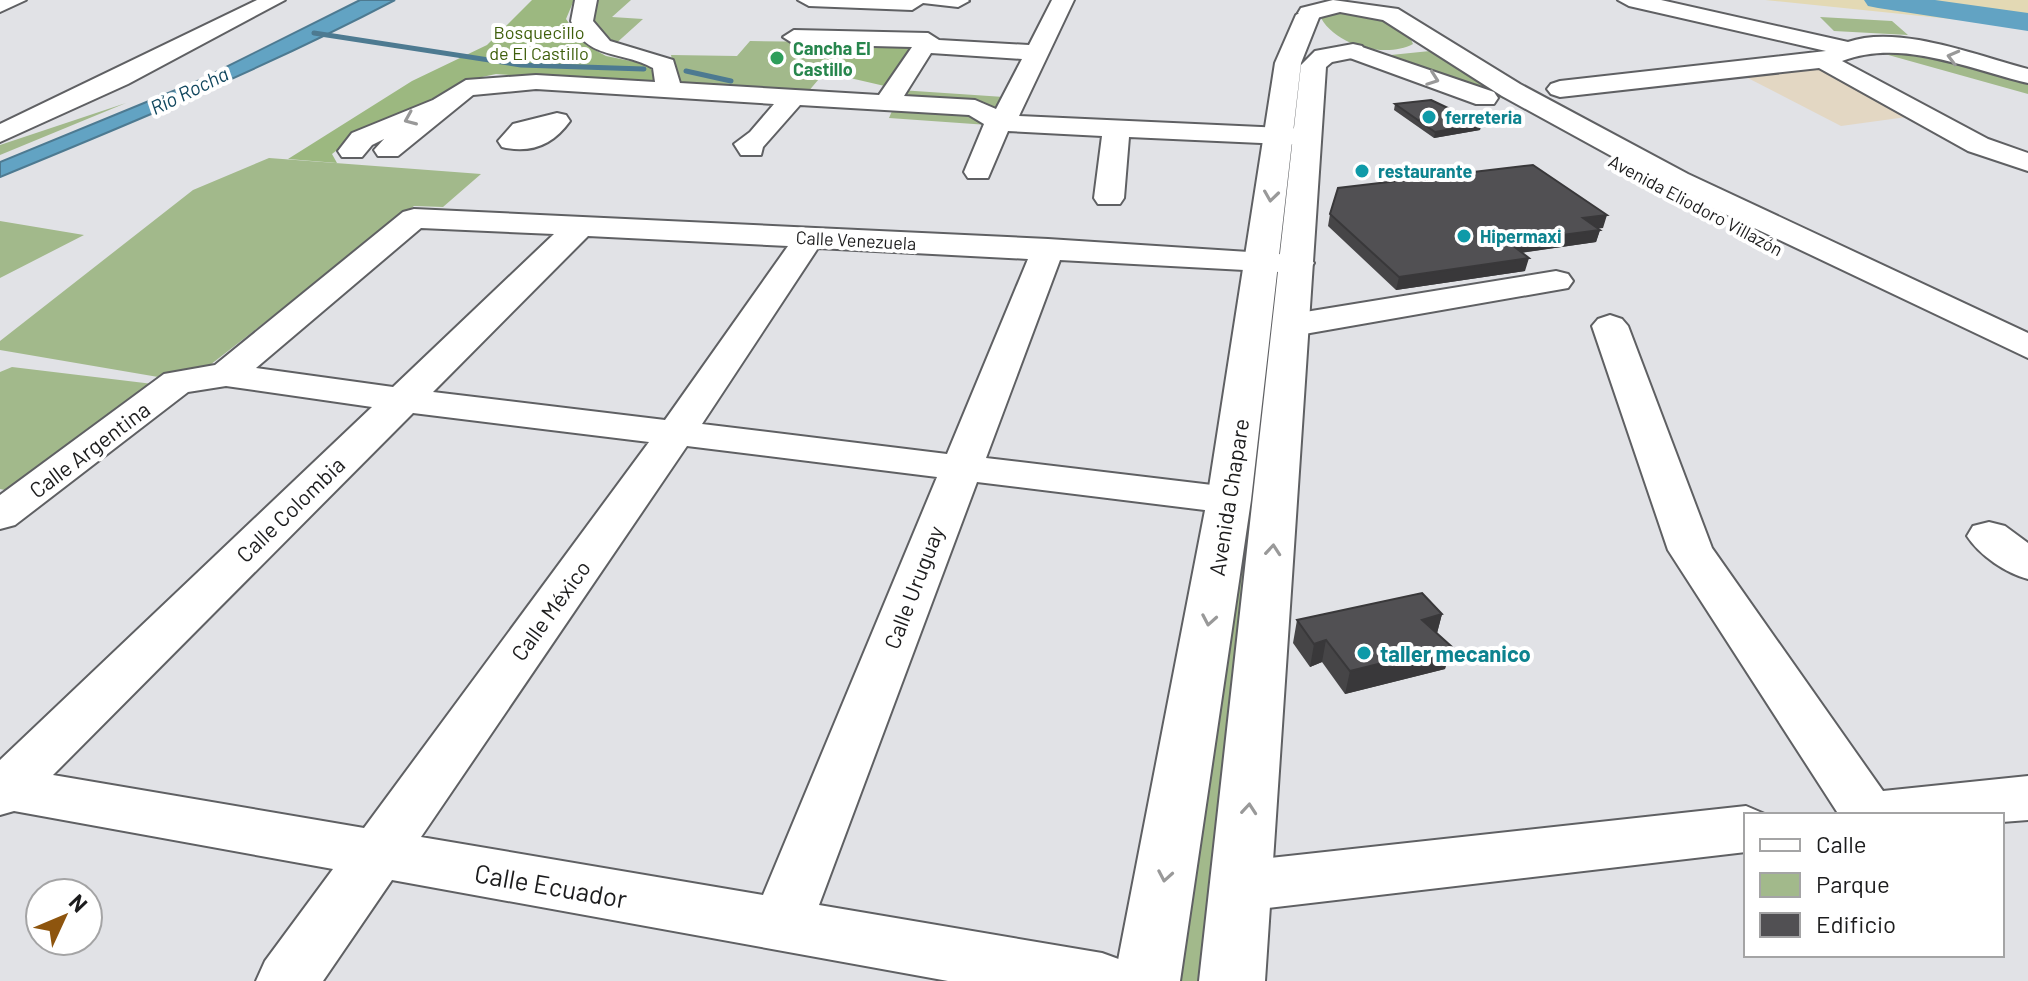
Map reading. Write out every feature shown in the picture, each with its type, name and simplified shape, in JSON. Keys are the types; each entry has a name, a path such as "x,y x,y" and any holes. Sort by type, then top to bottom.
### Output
{"main road":[{"path":"1308,9 1340,5 1380,7"},
{"name":"Avenida Eliodoro Villazón","path":"1380,7 1426,39 1556,115 1740,212 2019,338"},
{"name":"Avenida Eliodoro Villazón","path":"1308,9 1311,24 1325,36 1356,52 1534,119 1779,248 2028,367"},
{"name":"Avenida Chapare","path":"1147,981 1229,500 1280,262 1308,9"},
{"path":"1301,64 1324,56 1356,52 1406,52 1420,48 1426,39"},
{"name":"Avenida Chapare","path":"1232,981 1293,325 1280,262"}],"street":[{"path":"0,6 15,0"},
{"path":"0,134 119,79 274,0"},
{"path":"586,0 580,9 580,20 596,42 611,51 656,59 664,65 669,90"},
{"path":"802,3 912,4 914,0"},
{"path":"932,0 958,1"},
{"path":"978,172 994,129 1002,123 1063,0"},
{"path":"1629,0 1757,26 2028,98"},
{"path":"794,37 928,40 888,101"},
{"path":"1556,115 1592,109 1562,91 1564,88 1823,60 1865,44 1912,46 2028,76"},
{"path":"926,46 1038,53"},
{"path":"1823,60 1978,145 2028,163"},
{"path":"442,105 362,139 352,151 353,158 364,159 388,150 466,88 536,82 975,108 1002,123 1293,136"},
{"path":"545,127 594,86"},
{"path":"750,151 795,95"},
{"path":"1109,198 1116,128"},
{"name":"Calle Venezuela","path":"226,375 414,218 1280,262"},
{"name":"Calle Colombia","path":"2,790 581,226"},
{"name":"Calle México","path":"287,981 676,433 810,237"},
{"name":"Calle Uruguay","path":"781,925 1048,249"},
{"path":"1293,325 1556,281"},
{"path":"1610,326 1690,550 1868,813"},
{"path":"226,375 402,400 1229,500"},
{"name":"Calle Argentina","path":"0,516 177,382 226,375"},
{"path":"2028,527 1989,536 2028,564"},
{"name":"Calle Ecuador","path":"2,790 1102,981"},
{"path":"1888,813 2028,798"},
{"path":"1242,886 1744,829"}],"shaded area":[{"path":"1808,67 1836,74 1914,116 1841,126 1742,75"}],"green space":[{"name":"Bosquecillo de El Castillo","path":"532,0 574,0 566,19 580,39 606,56 650,65 657,86 496,74 468,80 425,107 351,139 332,154 337,163 288,159 412,81 487,45"},
{"path":"592,0 631,0 612,17 643,19 612,47 591,29"},
{"path":"1326,10 1376,16 1399,26 1413,44 1388,50 1347,41 1326,25 1319,14"},
{"path":"1820,17 1892,21 1908,35 1834,31"},
{"path":"750,41 915,43 903,69 830,66 807,93 678,86 671,55 737,56"},
{"path":"829,41 909,45 913,50 889,87 850,78 831,63 814,59"},
{"path":"1890,47 2028,81 2028,94 1874,51"},
{"path":"1430,51 1513,98 1507,100 1381,56"},
{"path":"900,90 1004,97 999,110 916,99"},
{"path":"126,103 0,155 0,145"},
{"path":"801,103 959,109 988,125 889,118 892,111 799,106"},
{"path":"269,158 481,174 443,207 414,206 210,365 164,378 0,350 0,341 193,190"},
{"path":"0,221 84,235 0,278"},
{"path":"1275,270 1284,271 1199,981 1181,981"},
{"path":"12,367 153,384 15,492 0,489 0,372"}],"sand":[{"path":"1765,0 2028,0 2028,27"}],"water":[{"name":"Río Rocha","path":"360,0 395,0 249,71 0,177 0,162 200,80"}],"building":[{"name":"ferreteria","path":"1431,100 1482,124 1435,132 1395,104"},
{"name":"Hipermaxi","path":"1533,165 1607,215 1583,218 1600,230 1508,242 1529,258 1399,277 1330,214 1338,188"},
{"path":"1422,593 1442,614 1422,620 1451,646 1350,671 1326,640 1314,644 1297,620"}],"waterway":[{"path":"1878,0 2028,22"},
{"path":"314,33 521,65 644,69"},
{"path":"686,71 731,81"}],"place":[{"name":"Cancha El Castillo","path":"777,58"},
{"name":"ferreteria","path":"1429,117"},
{"name":"restaurante","path":"1362,171"},
{"name":"Hipermaxi","path":"1464,236"},
{"name":"taller mecanico","path":"1364,653"}]}
